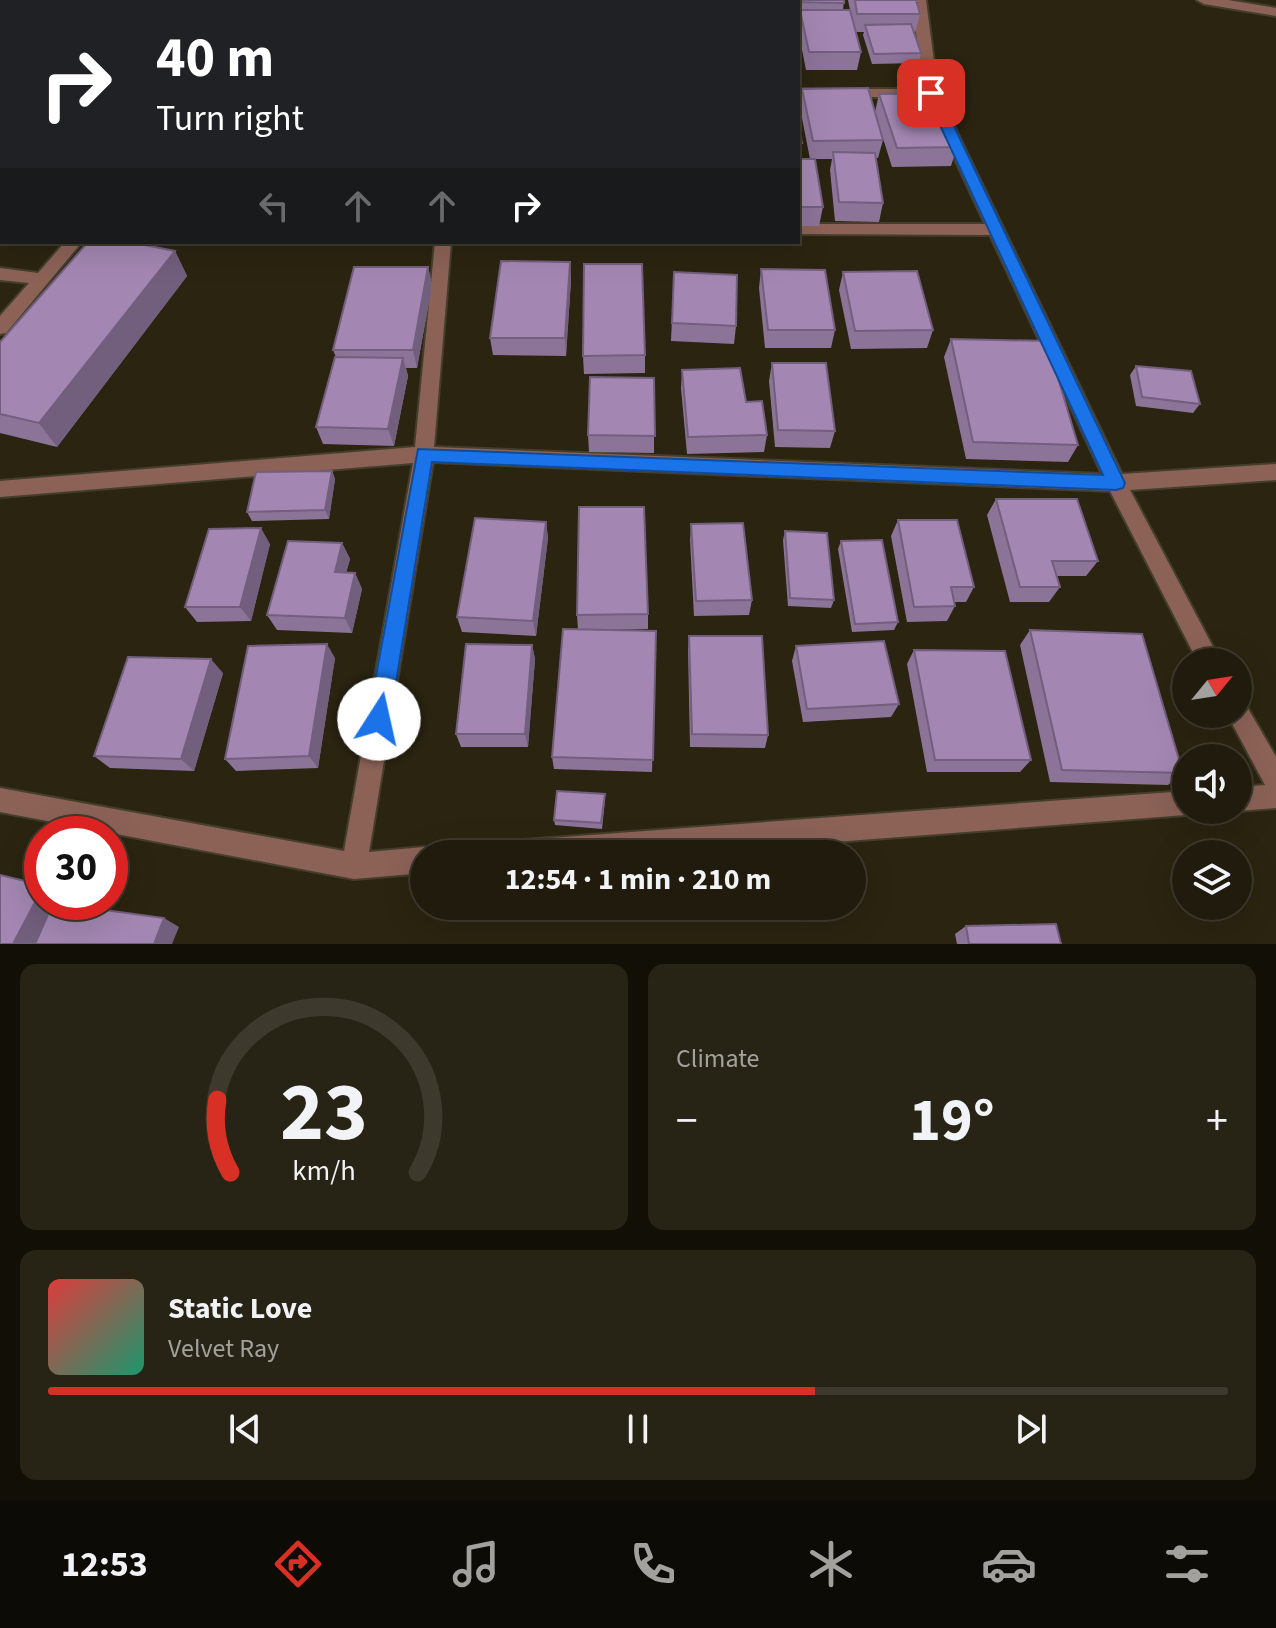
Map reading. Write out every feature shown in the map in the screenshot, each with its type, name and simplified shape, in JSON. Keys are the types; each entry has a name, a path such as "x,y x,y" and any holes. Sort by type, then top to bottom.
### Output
{"street":[{"path":"919,0 931,93 1116,483 1202,648"},
{"path":"1204,0 1276,12"},
{"path":"800,93 931,93"},
{"path":"800,229 996,230"},
{"path":"0,328 72,244"},
{"path":"354,866 424,454 443,244"},
{"path":"0,274 42,279"},
{"path":"0,489 424,454 1116,483 1276,472"},
{"path":"1246,728 1276,781"},
{"path":"1252,798 1276,796"},
{"path":"0,800 354,866 410,861"},
{"path":"696,840 1172,804"}],"building":[{"path":"800,0 844,0 844,3 800,2"},
{"path":"855,0 916,0 920,14 857,14"},
{"path":"800,10 850,10 861,52 809,52"},
{"path":"911,24 921,53 874,54 865,25"},
{"path":"868,88 883,140 813,141 802,89"},
{"path":"937,93 957,147 897,148 879,94"},
{"path":"833,152 875,153 883,203 839,202"},
{"path":"800,159 815,159 823,207 800,207"},
{"path":"86,244 139,244 175,251 39,423 0,414 0,342"},
{"path":"501,261 570,262 565,338 490,338"},
{"path":"584,264 642,264 645,355 583,356"},
{"path":"354,267 428,267 413,350 333,350"},
{"path":"761,269 825,270 835,330 768,330"},
{"path":"917,271 933,330 855,331 843,272"},
{"path":"674,272 737,275 736,326 672,323"},
{"path":"951,339 1047,341 1078,445 973,442"},
{"path":"335,357 403,358 388,429 316,427"},
{"path":"772,363 826,363 835,431 778,430"},
{"path":"1136,366 1191,371 1200,404 1142,397"},
{"path":"740,368 746,402 762,401 767,435 688,437 682,370"},
{"path":"590,377 654,378 655,436 588,435"},
{"path":"332,471 325,510 247,512 256,472"},
{"path":"996,499 1077,499 1098,561 1052,561 1060,587 1020,587"},
{"path":"579,507 644,507 648,614 577,615"},
{"path":"475,518 546,522 533,621 457,617"},
{"path":"898,520 957,520 974,587 951,587 955,606 914,607"},
{"path":"743,523 752,600 696,601 691,524"},
{"path":"261,528 240,607 185,607 209,529"},
{"path":"785,531 827,533 834,600 790,598"},
{"path":"882,540 898,622 855,624 841,541"},
{"path":"288,541 342,543 335,572 355,573 345,618 267,615"},
{"path":"563,629 656,631 653,760 552,757"},
{"path":"1030,630 1142,634 1174,744 1172,744 1172,773 1062,770"},
{"path":"689,636 762,636 768,735 692,734"},
{"path":"884,641 899,704 807,709 796,646"},
{"path":"327,644 309,756 225,759 248,646"},
{"path":"466,644 532,645 525,734 456,734"},
{"path":"914,650 1005,651 1031,760 935,760"},
{"path":"128,657 211,659 181,759 94,756"},
{"path":"557,791 605,794 601,823 554,820"},
{"path":"0,875 24,881 26,920 13,944 0,944"},
{"path":"128,913 164,918 154,944 35,944 46,920 128,920"},
{"path":"1056,924 1061,944 969,944 966,926"}],"route":[{"path":"379,719 424,454 1116,483 931,93"}]}
